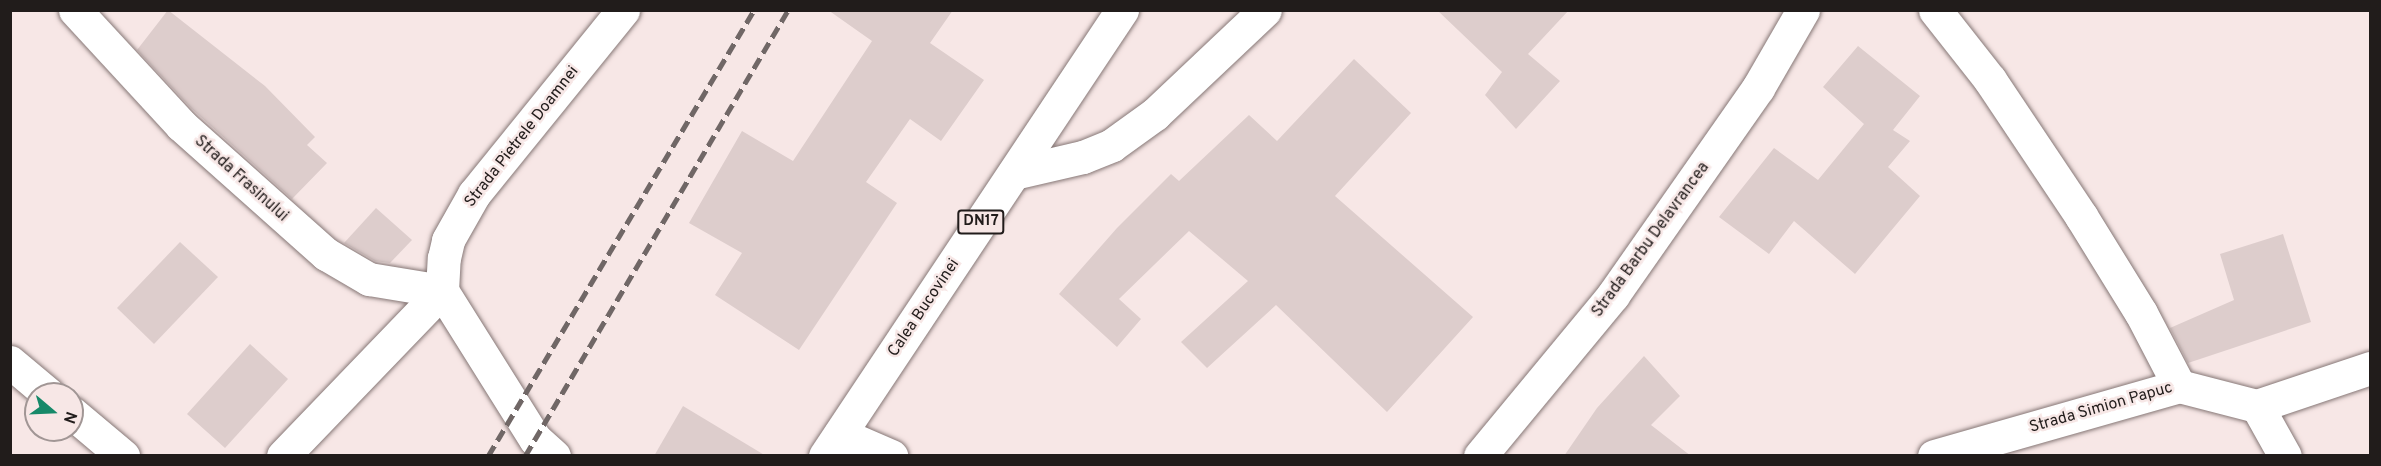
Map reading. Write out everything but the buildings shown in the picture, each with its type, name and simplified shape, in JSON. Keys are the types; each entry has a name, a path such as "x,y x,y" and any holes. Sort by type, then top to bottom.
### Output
{"main road":[{"name":"Strada Frasinului","path":"75,10 181,126 326,254 369,279 442,291"},
{"name":"Strada Pietrele Doamnei","path":"442,291 447,240 474,194 623,10"},
{"name":"Calea Bucovinei","path":"832,445 1122,10"},
{"path":"1014,173 1083,157 1112,144 1155,114 1265,10"},
{"name":"Strada Barbu Delavrancea","path":"1480,456 1613,295 1752,98 1803,10"},
{"path":"1935,10 1990,80 2081,216 2141,313 2179,386"},
{"path":"284,456 442,291 535,439 554,456"},
{"path":"10,362 34,382"},
{"path":"2285,456 2257,406 2370,368"},
{"name":"Strada Simion Papuc","path":"1934,456 2179,386 2257,406"},
{"path":"84,423 123,456"},
{"path":"832,445 891,456"}],"railway":[{"path":"488,456 754,10"},
{"path":"525,456 788,10"}]}
